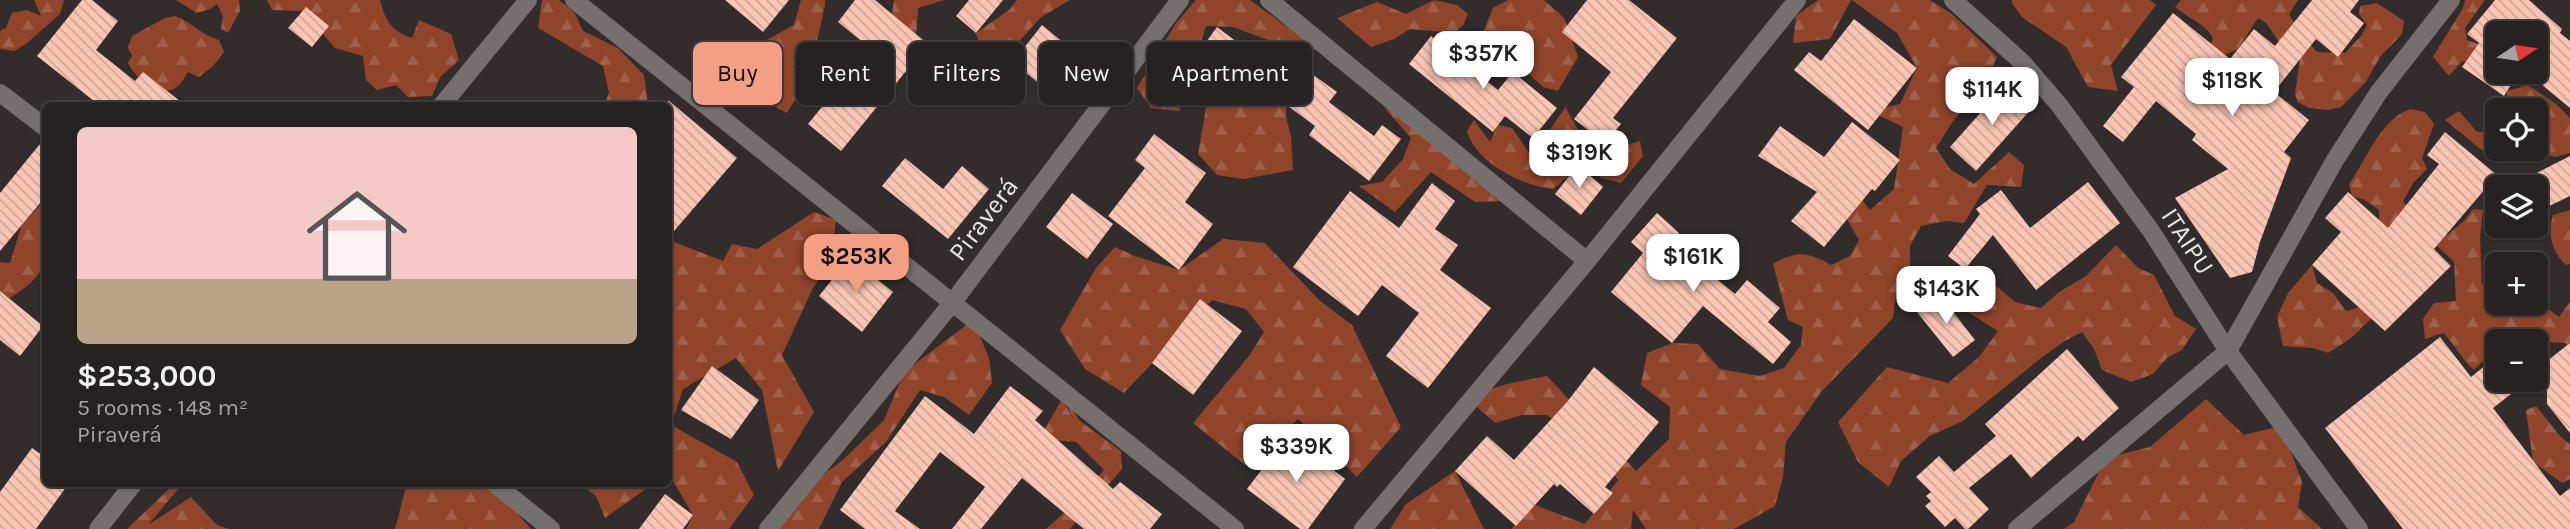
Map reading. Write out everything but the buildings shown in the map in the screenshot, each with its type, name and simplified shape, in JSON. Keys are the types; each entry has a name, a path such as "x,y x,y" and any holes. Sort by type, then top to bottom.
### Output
{"street":[{"path":"444,102 528,0"},
{"path":"574,0 1235,529"},
{"name":"Piraverá","path":"768,529 953,302 1180,0"},
{"path":"1269,0 1587,261"},
{"path":"1363,529 1587,261 1797,0"},
{"name":"ITAIPU","path":"1953,0 2024,64 2060,106 2151,231 2228,351 2359,529"},
{"path":"2017,529 2228,351 2335,160 2379,92 2451,0"},
{"path":"0,93 42,125"},
{"path":"98,529 131,487"},
{"path":"499,487 551,529"}],"green space":[{"path":"34,0 64,0 60,14 26,44 14,51 0,49 0,31 6,28 12,13 27,10 41,16"},
{"path":"176,0 239,0 240,11 228,33 221,29 223,17 217,4 197,13"},
{"path":"267,0 380,0 390,24 405,35 412,38 419,20 451,34 459,60 440,77 432,96 408,97 396,85 377,90 366,80 363,56 335,48 303,11 272,10"},
{"path":"542,0 559,0 574,12 583,31 618,48 644,75 648,102 605,102 609,93 603,66 538,28"},
{"path":"801,0 825,0 817,42 796,42 796,98 787,113 772,105 782,105 782,42 763,42 794,25"},
{"path":"894,0 944,0 918,8 916,42 908,42 908,62 894,51 894,42 889,42"},
{"path":"1017,0 1070,0 1041,17 1018,42 979,42 976,33 1009,10"},
{"path":"1196,0 1250,0 1308,42 1268,42 1233,27 1206,26 1201,42 1165,42 1176,23"},
{"path":"1434,0 1457,5 1468,14 1464,24 1455,33 1410,29 1394,39 1371,47 1337,18 1377,2 1406,14"},
{"path":"1508,0 1544,0 1564,18 1578,57 1558,91 1543,87 1506,53 1478,45 1493,8"},
{"path":"1818,0 1851,0 1830,39 1793,43 1796,16"},
{"path":"1852,0 1930,0 1952,14 1997,57 1986,83 1953,121 1936,148 1950,169 1974,184 2009,152 2024,165 2021,187 1987,185 1964,223 1947,221 1921,226 1910,246 1910,281 1896,294 1893,318 1821,392 1786,442 1783,477 1775,506 1734,529 1646,529 1633,510 1631,529 1511,529 1535,505 1585,524 1618,480 1594,448 1547,415 1522,415 1495,423 1466,397 1507,384 1547,376 1636,471 1669,439 1670,407 1641,385 1647,353 1672,343 1698,344 1720,369 1760,376 1784,368 1801,345 1803,327 1788,320 1773,264 1789,256 1802,254 1831,265 1850,256 1859,240 1841,209 1849,183 1870,210 1894,189 1903,127 1874,113 1857,114 1900,104 1917,68 1897,33"},
{"path":"2012,0 2150,0 2156,5 2111,65 2118,91 2088,87 2066,47 2022,17"},
{"path":"2181,0 2298,0 2289,14 2300,33 2317,52 2345,53 2361,36 2367,25 2359,14 2360,6 2377,3 2404,21 2402,34 2380,57 2366,82 2341,107 2328,110 2309,108 2298,102 2295,94 2300,59 2280,43 2266,23 2258,18 2238,49 2210,62 2209,52 2213,38 2201,25 2175,7"},
{"path":"2465,0 2485,0 2465,28 2467,40 2484,46 2471,64 2462,61 2449,76 2433,57 2463,8"},
{"path":"175,16 219,40 224,52 212,67 199,77 188,72 178,86 164,91 149,86 136,75 128,63 132,56 128,48 132,36 165,18"},
{"path":"1147,71 1147,102 1137,88"},
{"path":"2528,85 2547,98 2507,98 2507,91"},
{"path":"2548,99 2570,118 2570,153 2555,157 2548,155"},
{"path":"1568,104 1566,108 1578,130 1598,138 1605,152 1640,141 1643,156 1621,183 1601,178 1585,162 1553,189 1528,183 1501,171 1479,153 1467,131 1474,120 1490,142 1498,125 1512,128 1530,154 1541,143"},
{"path":"1149,105 1181,105 1179,111 1151,108"},
{"path":"1206,105 1286,105 1293,170 1244,179 1217,175 1198,154"},
{"path":"1384,107 1402,116 1502,201 1475,202 1431,172 1395,212 1359,186 1382,182 1403,159 1411,138"},
{"path":"2410,109 2425,112 2434,124 2422,158 2427,169 2413,183 2403,202 2418,216 2397,242 2379,222 2379,210 2365,200 2352,196 2349,184 2382,131 2400,114"},
{"path":"2459,111 2477,132 2485,132 2485,153 2445,120"},
{"path":"42,203 42,266 31,282 0,304 0,262 10,263 22,224"},
{"path":"2473,209 2483,210 2480,238 2485,315 2548,315 2548,309 2559,317 2570,302 2570,347 2565,343 2548,342 2548,329 2485,329 2485,359 2474,370 2443,333 2425,339 2423,319 2434,303 2456,301 2454,262 2431,240 2436,228 2447,235 2464,221"},
{"path":"2570,210 2570,264 2566,265 2554,248 2551,229 2553,215"},
{"path":"814,212 836,220 831,261 813,288 782,355 814,412 778,471 762,390 736,358 683,389 672,422 672,241 723,261 732,244 757,249"},
{"path":"1223,239 1265,243 1319,300 1352,325 1401,427 1357,477 1298,419 1245,465 1193,423 1249,356 1264,332 1246,309 1212,300 1124,393 1085,369 1060,330 1096,268 1115,247 1179,270"},
{"path":"2116,245 2138,268 2154,275 2175,316 2196,329 2182,350 2167,358 2153,374 2131,382 2102,370 2094,349 2082,332 2041,358 1963,421 1930,436 1901,461 1889,487 1858,462 1838,422 1887,367 1948,383 1979,357 1998,331 1939,294 1979,271 2015,302 2041,308 2059,292 2086,276"},
{"path":"2312,265 2317,283 2333,293 2346,311 2364,306 2372,318 2350,339 2328,353 2313,348 2283,346 2277,317 2288,293"},
{"path":"973,320 989,358 992,383 969,415 944,397 920,390 886,442 842,482 819,529 777,529 816,480 843,460 884,420 904,372"},
{"path":"1060,389 1080,421 1121,451 1122,469 1070,529 1046,529 1104,470 1076,442 1039,439 1062,399 1074,420"},
{"path":"2206,399 2244,435 2277,427 2290,450 2302,482 2298,507 2322,529 2064,529 2074,522 2106,458 2150,447"},
{"path":"2536,406 2570,444 2570,479 2562,483 2533,462 2526,410"},
{"path":"672,426 737,462 754,495 729,529 686,529 693,515 672,479"},
{"path":"1455,471 1484,529 1390,529 1406,504"},
{"path":"168,487 180,487 148,525 191,497 217,525 229,529 127,529"},
{"path":"406,487 494,487 531,529 395,529"},
{"path":"584,487 648,487 605,518 596,496"}]}
